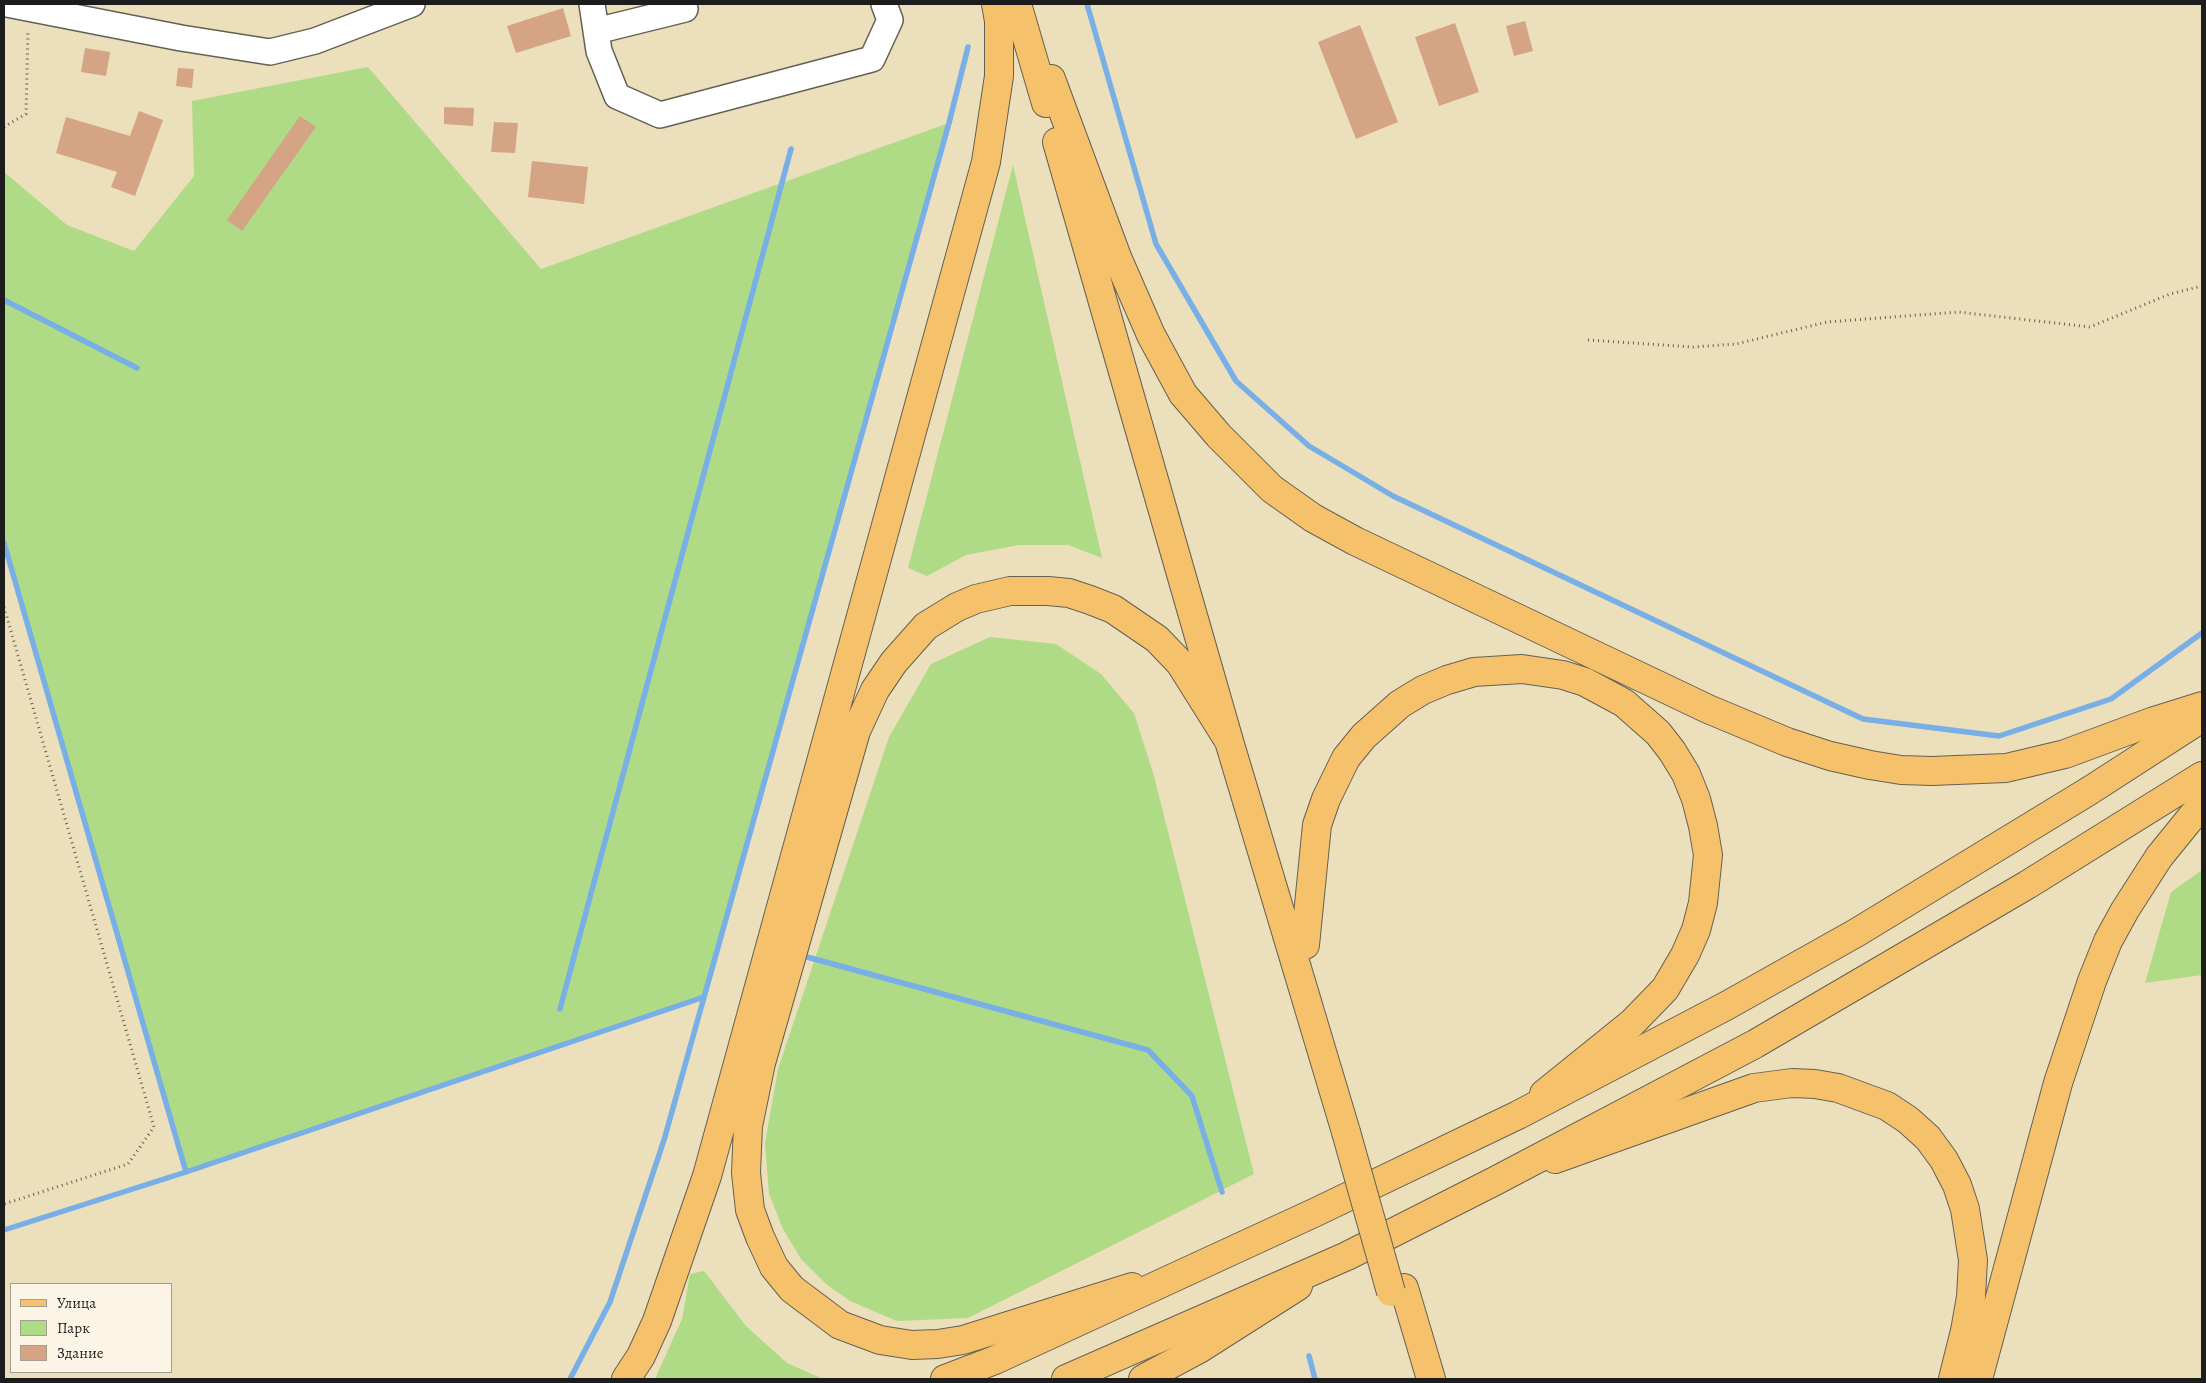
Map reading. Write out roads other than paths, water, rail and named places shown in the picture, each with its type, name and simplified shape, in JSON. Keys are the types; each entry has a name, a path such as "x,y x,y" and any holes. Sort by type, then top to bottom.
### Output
{"main road":[{"path":"626,1379 641,1356 657,1321 707,1176 986,162 999,76 999,21 996,4"},
{"path":"1016,4 1229,741 1352,1130"},
{"path":"1028,4 1305,945 1352,1130 1397,1290 1416,1379"},
{"path":"1051,79 1118,257 1151,335 1183,394 1219,436 1272,489 1313,518 1355,541 1708,709 1787,742 1830,756 1870,765 1901,770 1932,771 2006,768 2065,754 2154,721 2202,706"},
{"path":"1207,1263 963,1340 912,1345 880,1340 840,1325 792,1289 774,1267 750,1210 746,1173 748,1126 761,1062 856,731 875,690 894,662 926,626 957,607 976,599 1010,590 1069,593 1090,600 1113,609 1157,639 1180,663 1229,741"},
{"path":"1305,945 1317,826 1326,799 1346,758 1364,736 1400,704 1423,690 1474,672 1522,669 1542,671 1585,682 1624,703 1658,733 1672,751 1690,782 1704,826 1708,855 1703,903 1696,930 1685,955 1664,989 1632,1023 1518,1115"},
{"path":"944,1379 995,1360 1207,1263 1518,1115 1726,1006 1856,933 2089,792 2202,718"},
{"path":"1066,1379 1347,1256 1495,1181 1754,1044 2027,885 2202,776"},
{"path":"1978,1379 2058,1083 2092,981 2108,942 2125,910 2160,857 2202,804"},
{"path":"1495,1181 1699,1106 1754,1088 1792,1083 1815,1084 1838,1088 1871,1099 1887,1106 1908,1120 1928,1138 1944,1160 1957,1185 1965,1209 1973,1260 1971,1297 1966,1331 1953,1379"},
{"path":"1143,1379 1199,1349 1347,1256"},
{"path":"1397,1290 1431,1379"}],"street":[{"path":"18,6 270,52 315,41 412,4"},
{"path":"592,4 599,52 617,96 660,115 872,59 890,20 884,4"},
{"path":"596,31 685,8"}],"waterway":[{"path":"1087,4 1156,244 1236,381 1309,446 1393,496 1863,719 1999,736 2111,699 2202,633"},
{"path":"570,1379 610,1302 664,1140 949,123 968,47"},
{"path":"560,1009 791,149"},
{"path":"4,300 137,368"},
{"path":"4,543 186,1172"},
{"path":"807,957 1148,1050 1192,1096 1222,1192"},
{"path":"4,1230 186,1172 704,997"},
{"path":"1309,1356 1315,1379"}]}
